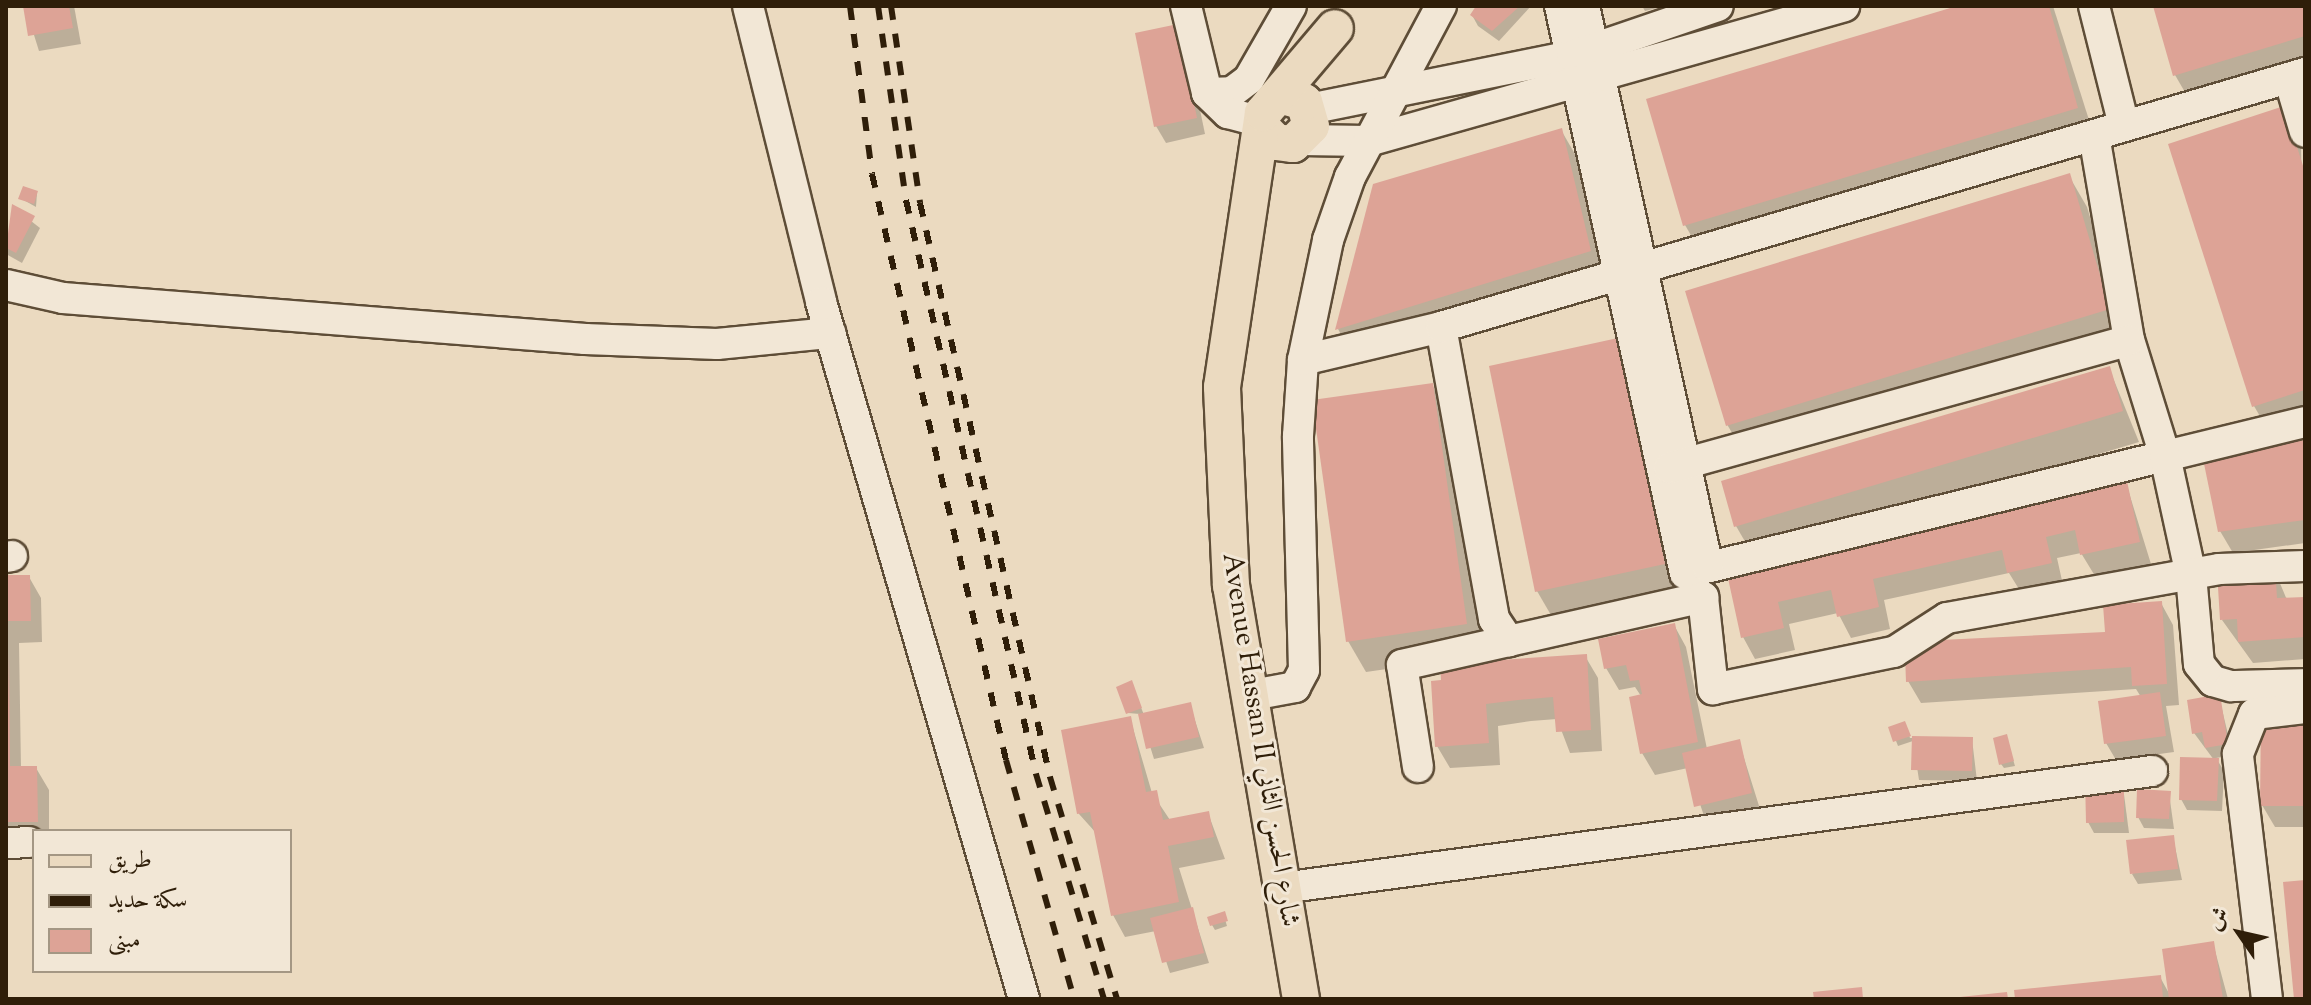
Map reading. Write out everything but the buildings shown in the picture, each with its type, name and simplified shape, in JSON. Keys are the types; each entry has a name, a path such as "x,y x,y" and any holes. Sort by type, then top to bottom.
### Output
{"main road":[{"name":"Avenue Hassan II شارع الحسن الثاني","path":"1301,999 1252,695 1231,586 1222,387 1255,194 1286,121 1341,17"}],"street":[{"path":"748,6 830,333 1024,999"},
{"path":"1186,6 1207,93 1228,113 1286,121 1368,141 1586,66 1718,6"},
{"path":"1207,93 1232,92 1249,79 1291,6"},
{"path":"1252,695 1295,687 1304,670 1303,360 1328,240 1368,141 1441,6"},
{"path":"1560,6 1586,66 1645,267 1708,567"},
{"path":"1584,6 1586,66 1616,275 1680,570 1708,567 2305,422"},
{"path":"1286,121 1393,98 1586,66 1844,6"},
{"path":"2094,6 2124,125"},
{"path":"1303,360 1441,327 2297,75 2305,132"},
{"path":"2094,136 2129,340 2165,456 2191,575 2199,664 2213,681 2305,684"},
{"path":"6,285 63,298 585,339 717,344 830,333"},
{"path":"1441,327 1494,619 1509,641"},
{"path":"1658,472 1687,460 2129,340"},
{"path":"1418,767 1402,665 1703,597 1713,689 1894,652 1947,618 2191,575 2305,566"},
{"path":"2267,999 2238,754 2254,714 2305,708"},
{"path":"1282,888 2152,771"}],"railway":[{"path":"850,6 872,174 1006,760 1074,999"},
{"path":"878,6 906,200 1036,774 1104,999"},
{"path":"891,6 920,203 1050,777 1117,999"}]}
